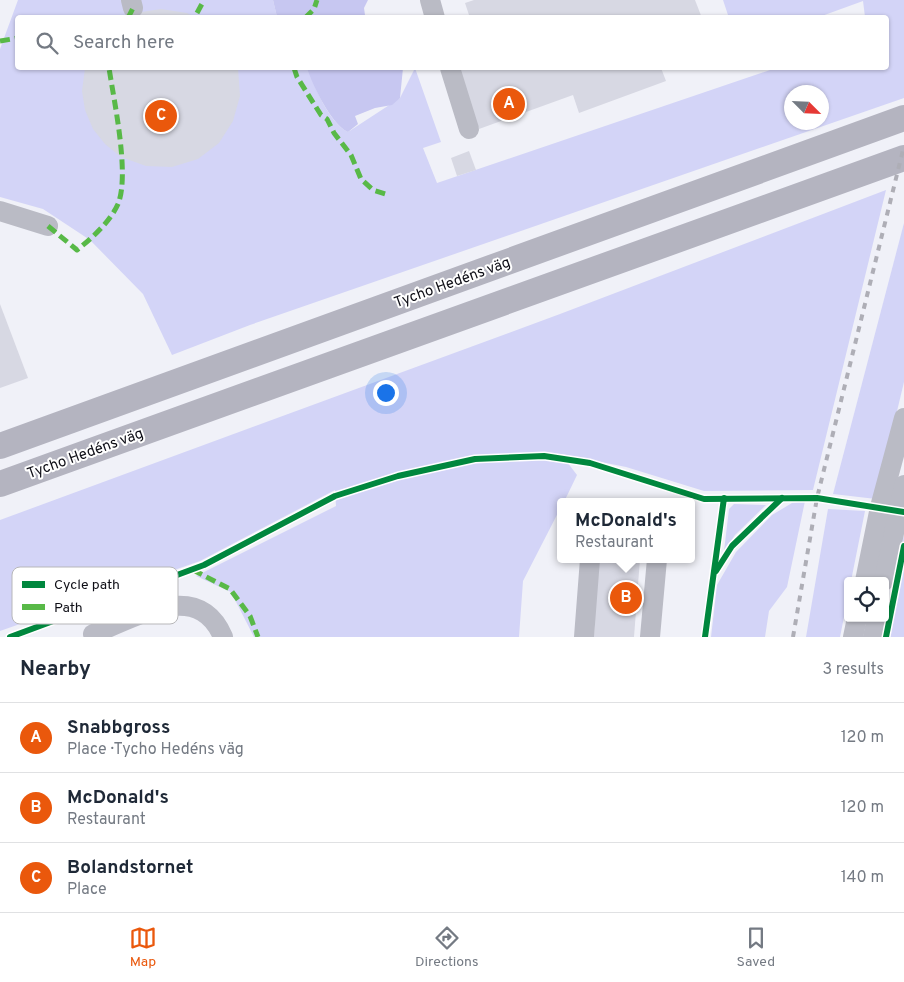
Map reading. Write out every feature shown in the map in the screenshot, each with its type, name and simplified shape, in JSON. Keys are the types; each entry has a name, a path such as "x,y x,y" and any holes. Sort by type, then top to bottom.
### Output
{"main road":[{"name":"Tycho Hedéns väg","path":"0,446 904,118"},
{"name":"Tycho Hedéns väg","path":"0,484 903,159"}],"street":[{"path":"430,0 434,15"},
{"path":"451,70 469,129"},
{"path":"0,211 48,226"},
{"path":"866,577 880,507 904,418"},
{"path":"885,577 904,485"},
{"path":"584,637 590,563"},
{"path":"650,637 657,563"},
{"path":"178,606 194,606 217,622 223,637"},
{"path":"853,637 856,622"},
{"path":"874,637 876,622"},
{"path":"91,636 121,624"}],"shaded area":[{"path":"18,0 273,0 277,15 15,15 15,70 309,70 318,94 329,113 348,132 400,98 416,70 441,142 423,148 437,183 770,70 889,70 889,15 865,15 863,1 824,15 728,15 723,0 904,0 904,98 829,124 829,85 784,85 784,130 812,130 250,325 172,355 143,294 90,240 43,209 0,197 0,49"},
{"path":"273,0 368,0 364,8 365,15 277,15"},
{"path":"308,70 403,70 400,98 392,105 375,108 355,116 358,124 348,132 329,113"},
{"path":"886,190 813,490 704,491 626,467 561,454 577,475 566,498 557,498 557,515 523,581 519,637 254,637 231,592 196,576 336,506 335,490 200,561 178,569 178,567 12,567 12,624 20,624 0,631 0,520 560,314"},
{"path":"904,223 904,382 876,499 833,494"},
{"path":"805,501 787,587 769,611 765,637 711,637 717,585 736,552 772,515 792,503"},
{"path":"734,504 766,505 735,535 724,551 729,509"},
{"path":"828,509 865,511 852,577 844,577 844,617 840,637 806,637"},
{"path":"904,535 904,637 885,637"}],"building":[{"path":"474,0 695,0 701,15 469,15 465,3"},
{"path":"161,9 191,15 131,15"},
{"path":"85,70 238,70 240,96 233,121 219,143 198,159 172,167 146,166 121,157 105,144 93,129 85,110 82,91"},
{"path":"458,70 662,70 666,81 579,113 573,95 479,129"},
{"path":"469,151 476,170 457,176 451,158"},
{"path":"0,304 28,378 0,388"},
{"path":"597,563 640,563 634,637 594,637"}],"railway":[{"path":"793,637 817,498 904,146"}],"marked path":[{"path":"197,13 204,0"},
{"path":"308,15 314,9 317,0"},
{"path":"130,15 133,8"},
{"path":"0,41 15,38"},
{"path":"48,226 77,250 105,223 118,204 121,191 122,157 109,70"},
{"path":"295,70 297,77 321,115 327,119 334,133 351,155 361,179 373,190 389,195"},
{"path":"193,570 230,589 250,616 258,637"}],"cycle path":[{"path":"178,575 204,565 335,496 398,476 475,459 544,456 590,463 704,499 817,498 904,512"},
{"path":"705,637 724,498"},
{"path":"716,571 732,546 782,498"},
{"path":"886,637 904,546"},
{"path":"10,637 45,624"}],"place":[{"name":"Snabbgross","path":"509,104"},
{"name":"Bolandstornet","path":"161,116"},
{"name":"McDonald's","path":"626,598"}]}
